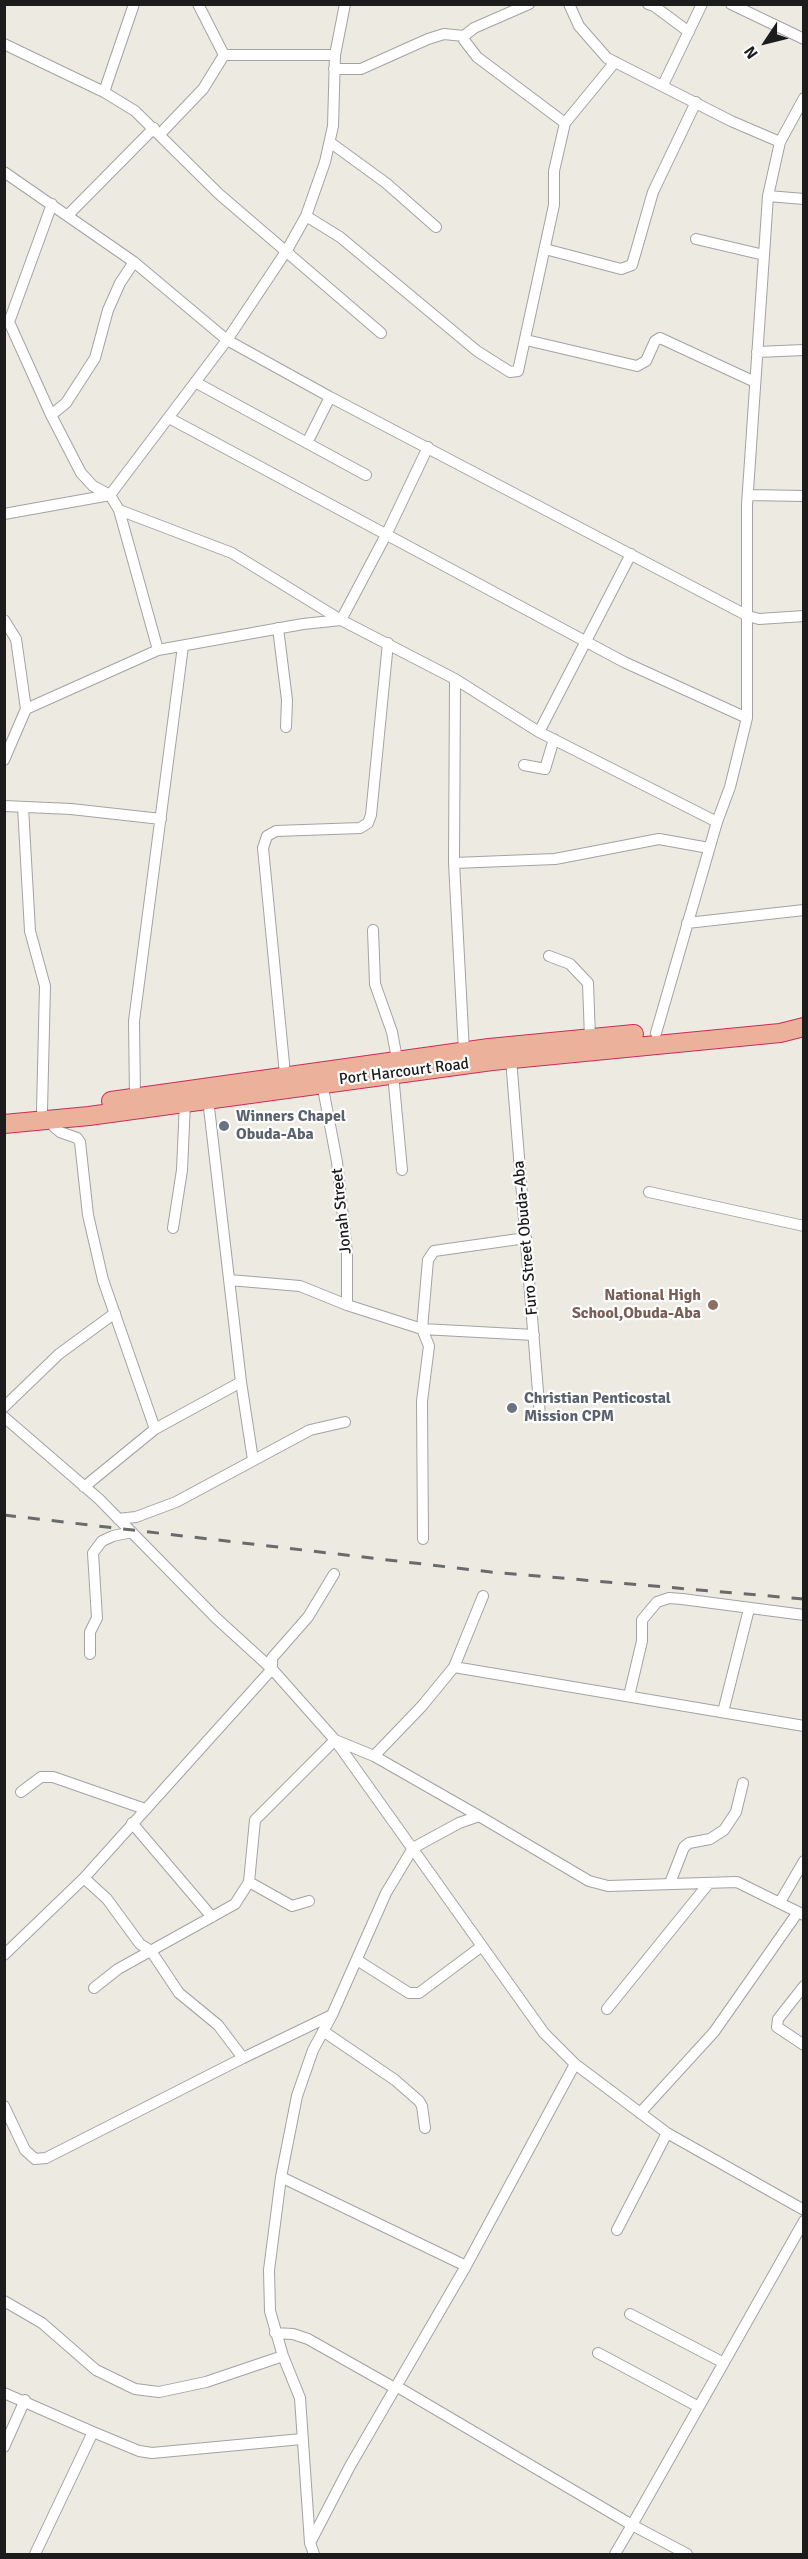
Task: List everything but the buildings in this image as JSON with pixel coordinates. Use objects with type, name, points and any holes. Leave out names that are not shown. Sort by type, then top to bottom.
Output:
[{"type":"highway","name":"Port Harcourt Road","points":[[4,1113],[48,1115],[208,1099],[322,1083],[464,1051],[781,1021],[804,1025]]},
{"type":"highway","name":"Port Harcourt Road","points":[[4,1124],[135,1097],[285,1074],[511,1059],[780,1033],[804,1025]]},
{"type":"street","points":[[104,92],[134,4]]},
{"type":"street","points":[[198,4],[224,55]]},
{"type":"street","points":[[4,514],[110,495],[227,340],[287,250],[306,216],[330,143],[335,55],[345,4]]},
{"type":"street","points":[[334,69],[362,69],[428,39],[444,34],[464,36],[474,28],[529,4]]},
{"type":"street","points":[[569,4],[579,26],[601,52],[615,62],[731,121],[780,142]]},
{"type":"street","points":[[648,4],[654,6],[688,32]]},
{"type":"street","points":[[663,85],[702,4]]},
{"type":"street","points":[[731,4],[804,39]]},
{"type":"street","points":[[464,36],[466,44],[477,57],[565,123]]},
{"type":"street","points":[[4,44],[104,92],[135,111],[219,194],[381,333]]},
{"type":"street","points":[[224,55],[335,55]]},
{"type":"street","points":[[68,215],[203,90],[224,55]]},
{"type":"street","points":[[306,216],[340,237],[477,351],[510,372],[518,371],[521,367],[554,205],[555,171],[565,123],[615,62]]},
{"type":"street","points":[[656,1033],[709,848],[730,787],[747,718],[748,495],[768,196],[780,142],[804,98]]},
{"type":"street","points":[[545,249],[621,269],[632,265],[653,192],[696,102]]},
{"type":"street","points":[[330,143],[386,183],[436,227]]},
{"type":"street","points":[[4,172],[134,262],[227,340],[330,397],[748,616],[759,619],[804,616]]},
{"type":"street","points":[[768,196],[804,199]]},
{"type":"street","points":[[52,204],[7,322],[81,472],[93,486],[110,495],[119,510],[158,650]]},
{"type":"street","points":[[696,239],[764,255]]},
{"type":"street","points":[[51,415],[66,403],[95,358],[108,310],[120,283],[134,262]]},
{"type":"street","points":[[526,340],[637,366],[646,361],[656,340],[660,338],[755,382]]},
{"type":"street","points":[[757,352],[804,350]]},
{"type":"street","points":[[195,382],[366,474]]},
{"type":"street","points":[[308,441],[330,397]]},
{"type":"street","points":[[169,418],[624,662],[747,718]]},
{"type":"street","points":[[341,620],[387,533],[428,447]]},
{"type":"street","points":[[748,495],[804,496]]},
{"type":"street","points":[[119,510],[232,553],[341,620],[455,680],[539,732],[717,822]]},
{"type":"street","points":[[539,732],[630,554]]},
{"type":"street","points":[[4,620],[16,639],[26,709],[8,742],[4,760]]},
{"type":"street","points":[[26,709],[158,650],[278,628],[341,620]]},
{"type":"street","points":[[278,628],[286,700],[286,727]]},
{"type":"street","points":[[285,1074],[263,848],[267,836],[276,831],[360,828],[368,823],[372,815],[388,643]]},
{"type":"street","points":[[135,1097],[134,1021],[183,646]]},
{"type":"street","points":[[455,680],[454,863],[464,1051]]},
{"type":"street","points":[[524,765],[545,769],[555,739]]},
{"type":"street","points":[[4,806],[161,819]]},
{"type":"street","points":[[23,807],[30,931],[45,986],[48,1115],[54,1127],[60,1132],[77,1138],[80,1142],[88,1215],[103,1280],[155,1429]]},
{"type":"street","points":[[454,863],[555,859],[644,840],[659,839],[709,848]]},
{"type":"street","points":[[687,923],[804,910]]},
{"type":"street","points":[[373,930],[375,984],[392,1032],[402,1170]]},
{"type":"street","points":[[549,956],[570,964],[588,983],[590,1038]]},
{"type":"street","name":"Furo Street Obuda-Aba","points":[[511,1059],[540,1416]]},
{"type":"street","name":"Jonah Street","points":[[322,1083],[338,1174],[347,1253],[347,1305]]},
{"type":"street","points":[[208,1099],[241,1382],[254,1460]]},
{"type":"street","points":[[173,1228],[182,1170],[185,1102]]},
{"type":"street","points":[[649,1192],[804,1226]]},
{"type":"street","points":[[423,1539],[422,1401],[429,1346],[422,1329],[430,1254],[441,1250],[526,1238]]},
{"type":"street","points":[[229,1280],[286,1283],[422,1329],[470,1334],[534,1335]]},
{"type":"street","points":[[4,1407],[58,1354],[115,1313]]},
{"type":"street","points":[[84,1486],[155,1429],[241,1382]]},
{"type":"street","points":[[4,1417],[84,1486],[132,1532],[216,1618],[272,1669],[335,1740],[544,2033],[575,2064],[668,2133],[804,2210]]},
{"type":"street","points":[[118,1519],[136,1517],[176,1502],[310,1430],[345,1422]]},
{"type":"street","points":[[90,1654],[90,1632],[97,1618],[93,1553],[97,1546],[113,1536],[132,1532]]},
{"type":"street","points":[[4,1955],[84,1878],[272,1669],[272,1658],[308,1617],[334,1574]]},
{"type":"street","points":[[374,1756],[422,1706],[454,1667],[483,1596]]},
{"type":"street","points":[[628,1696],[642,1641],[642,1620],[657,1602],[669,1598],[682,1599],[804,1615]]},
{"type":"street","points":[[723,1712],[748,1609]]},
{"type":"street","points":[[454,1667],[804,1725]]},
{"type":"street","points":[[335,1740],[374,1756],[589,1881],[608,1886],[737,1882],[801,1914],[714,2032],[640,2113]]},
{"type":"street","points":[[94,1988],[118,1970],[235,1904],[249,1882],[255,1820],[335,1740]]},
{"type":"street","points":[[21,1792],[41,1777],[53,1777],[145,1809]]},
{"type":"street","points":[[670,1883],[684,1847],[689,1843],[710,1839],[724,1830],[736,1812],[743,1783]]},
{"type":"street","points":[[314,2554],[310,2543],[300,2398],[275,2333],[270,2311],[269,2270],[281,2176],[297,2096],[323,2031],[386,1893],[413,1848],[459,1823],[479,1816]]},
{"type":"street","points":[[132,1823],[212,1917]]},
{"type":"street","points":[[780,1902],[804,1861]]},
{"type":"street","points":[[84,1878],[107,1899],[140,1944],[151,1951],[179,1993],[218,2025],[243,2058]]},
{"type":"street","points":[[249,1882],[292,1906],[309,1902]]},
{"type":"street","points":[[607,2009],[709,1883]]},
{"type":"street","points":[[357,1960],[409,1993],[419,1993],[482,1946]]},
{"type":"street","points":[[804,1986],[778,2019],[777,2027],[804,2044]]},
{"type":"street","points":[[4,2106],[25,2150],[35,2159],[46,2158],[332,2015]]},
{"type":"street","points":[[323,2031],[395,2080],[419,2101],[422,2106],[424,2128]]},
{"type":"street","points":[[310,2543],[395,2386],[466,2266],[575,2064]]},
{"type":"street","points":[[616,2230],[668,2133]]},
{"type":"street","points":[[281,2176],[466,2266]]},
{"type":"street","points":[[615,2554],[722,2362],[804,2222]]},
{"type":"street","points":[[4,2301],[42,2323],[96,2370],[135,2389],[159,2392],[206,2382],[283,2356]]},
{"type":"street","points":[[630,2314],[722,2362]]},
{"type":"street","points":[[275,2333],[293,2334],[308,2339],[395,2386],[687,2554]]},
{"type":"street","points":[[598,2353],[697,2406]]},
{"type":"street","points":[[4,2393],[25,2400],[139,2451],[152,2453],[302,2439]]},
{"type":"street","points":[[4,2447],[25,2400]]},
{"type":"street","points":[[35,2554],[93,2432]]},
{"type":"railway","points":[[4,1515],[491,1572],[804,1599]]},
{"type":"place","name":"Winners Chapel Obuda-Aba","points":[[224,1126]]},
{"type":"place","name":"National High School,Obuda-Aba","points":[[713,1305]]},
{"type":"place","name":"Christian Penticostal Mission CPM","points":[[512,1408]]}]
